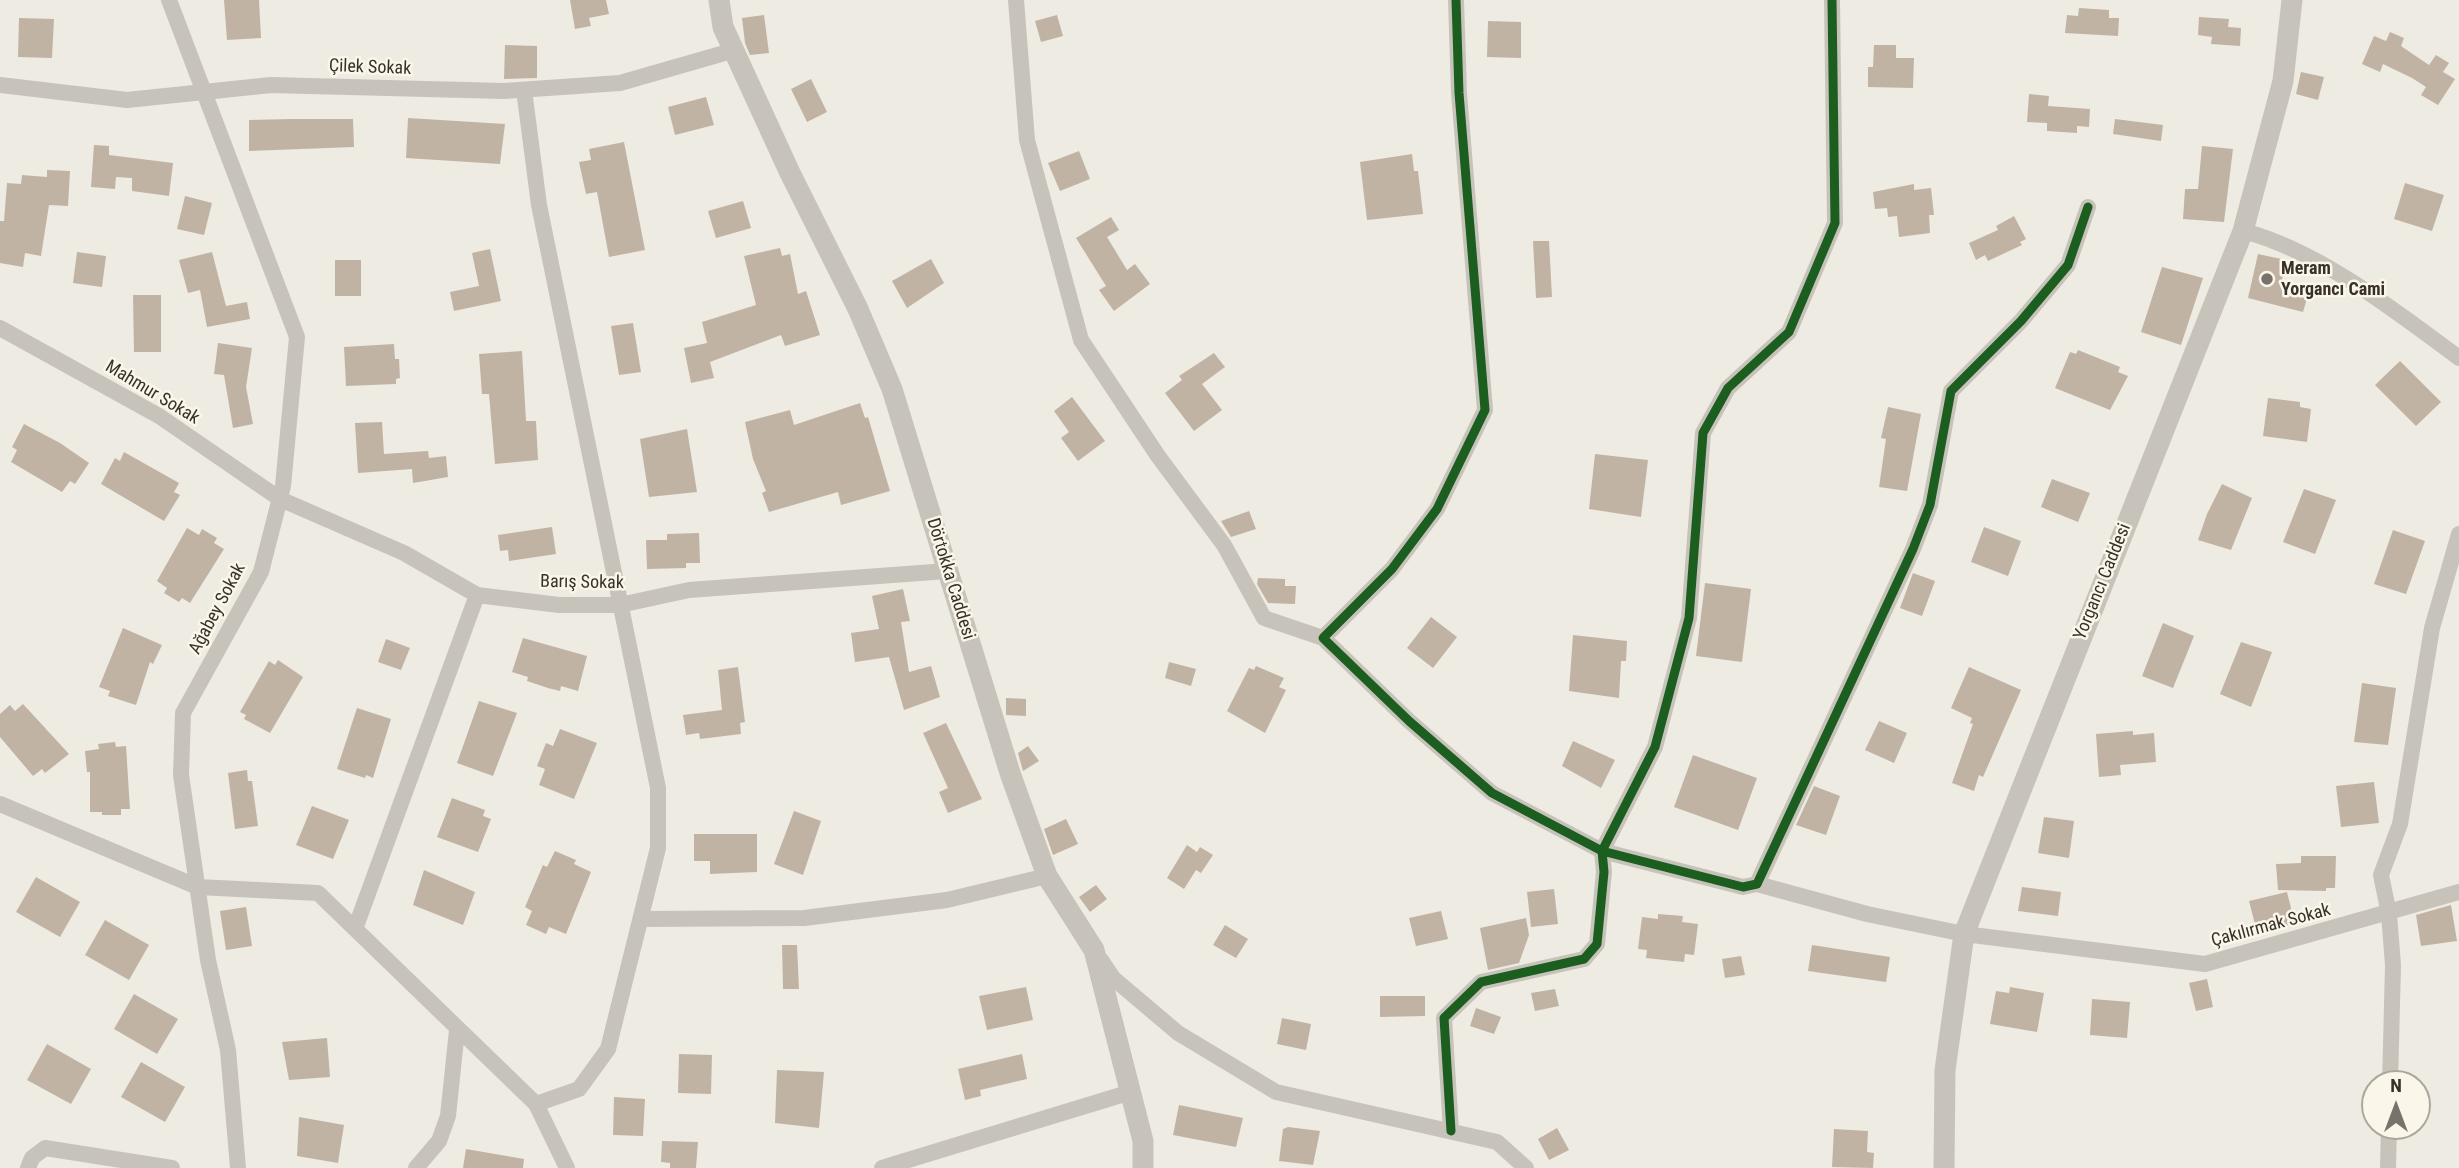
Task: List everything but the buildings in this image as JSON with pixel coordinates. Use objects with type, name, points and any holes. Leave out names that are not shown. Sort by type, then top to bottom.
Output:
[{"type":"street","name":"Ağabey Sokak","points":[[169,0],[297,337],[280,499],[261,572],[183,713],[181,775],[208,960],[228,1050],[238,1168]]},
{"type":"street","name":"Dörtokka Caddesi","points":[[719,0],[723,27],[892,389],[1010,773],[1047,876],[1094,950],[1143,1141],[1143,1168]]},
{"type":"street","points":[[1016,0],[1027,140],[1081,340],[1158,456],[1224,545],[1264,618],[1323,638],[1392,569],[1437,509],[1485,410],[1459,93],[1456,0]]},
{"type":"street","points":[[1451,1131],[1444,1018],[1481,982],[1584,959],[1597,944],[1604,872],[1602,851],[1655,747],[1689,618],[1703,433],[1728,388],[1789,332],[1835,223],[1832,0]]},
{"type":"street","name":"Yorgancı Caddesi","points":[[1944,1168],[1945,1070],[1964,934],[2243,231],[2283,81],[2292,0]]},
{"type":"street","name":"Çilek Sokak","points":[[0,85],[127,100],[202,90],[271,85],[524,90],[620,83],[735,50]]},
{"type":"street","points":[[524,90],[539,205],[658,788],[658,848],[608,1049],[579,1089],[536,1104]]},
{"type":"street","points":[[1757,884],[1913,549],[1930,505],[1951,391],[2021,321],[2068,265],[2088,207]]},
{"type":"street","points":[[2243,231],[2265,236],[2357,285],[2459,358]]},
{"type":"street","name":"Mahmur Sokak","points":[[0,328],[159,416],[280,499]]},
{"type":"street","name":"Barış Sokak","points":[[280,499],[404,553],[477,595],[559,605],[620,606],[689,590],[947,571]]},
{"type":"street","points":[[2390,1070],[2393,965],[2389,914],[2381,875],[2400,824],[2432,628],[2459,534]]},
{"type":"street","points":[[355,929],[477,595]]},
{"type":"street","name":"Çakılırmak Sokak","points":[[1323,638],[1409,721],[1492,793],[1602,851],[1743,887],[1757,884],[1867,914],[1964,934],[2205,964],[2459,892]]},
{"type":"street","points":[[0,804],[198,887],[318,893],[536,1104],[569,1168]]},
{"type":"street","points":[[641,919],[804,918],[947,900],[1047,876]]},
{"type":"street","points":[[1094,950],[1113,978],[1178,1033],[1276,1093],[1497,1142],[1526,1168]]},
{"type":"street","points":[[416,1168],[439,1141],[448,1116],[457,1030]]},
{"type":"street","points":[[892,1166],[1131,1093]]},
{"type":"street","points":[[2388,1168],[2389,1140]]},
{"type":"street","points":[[28,1168],[32,1158],[45,1148],[172,1168]]},
{"type":"cycle path","points":[[1451,1131],[1444,1018],[1481,982],[1584,959],[1597,944],[1604,872],[1602,851],[1492,793],[1409,721],[1323,638],[1392,569],[1437,509],[1485,410],[1459,93],[1456,0]]},
{"type":"cycle path","points":[[1832,0],[1835,223],[1789,332],[1728,388],[1703,433],[1689,618],[1655,747],[1602,851],[1743,887],[1757,884],[1913,549],[1930,505],[1951,391],[2021,321],[2068,265],[2088,207]]},
{"type":"place","name":"Meram Yorgancı Cami","points":[[2267,279]]}]
